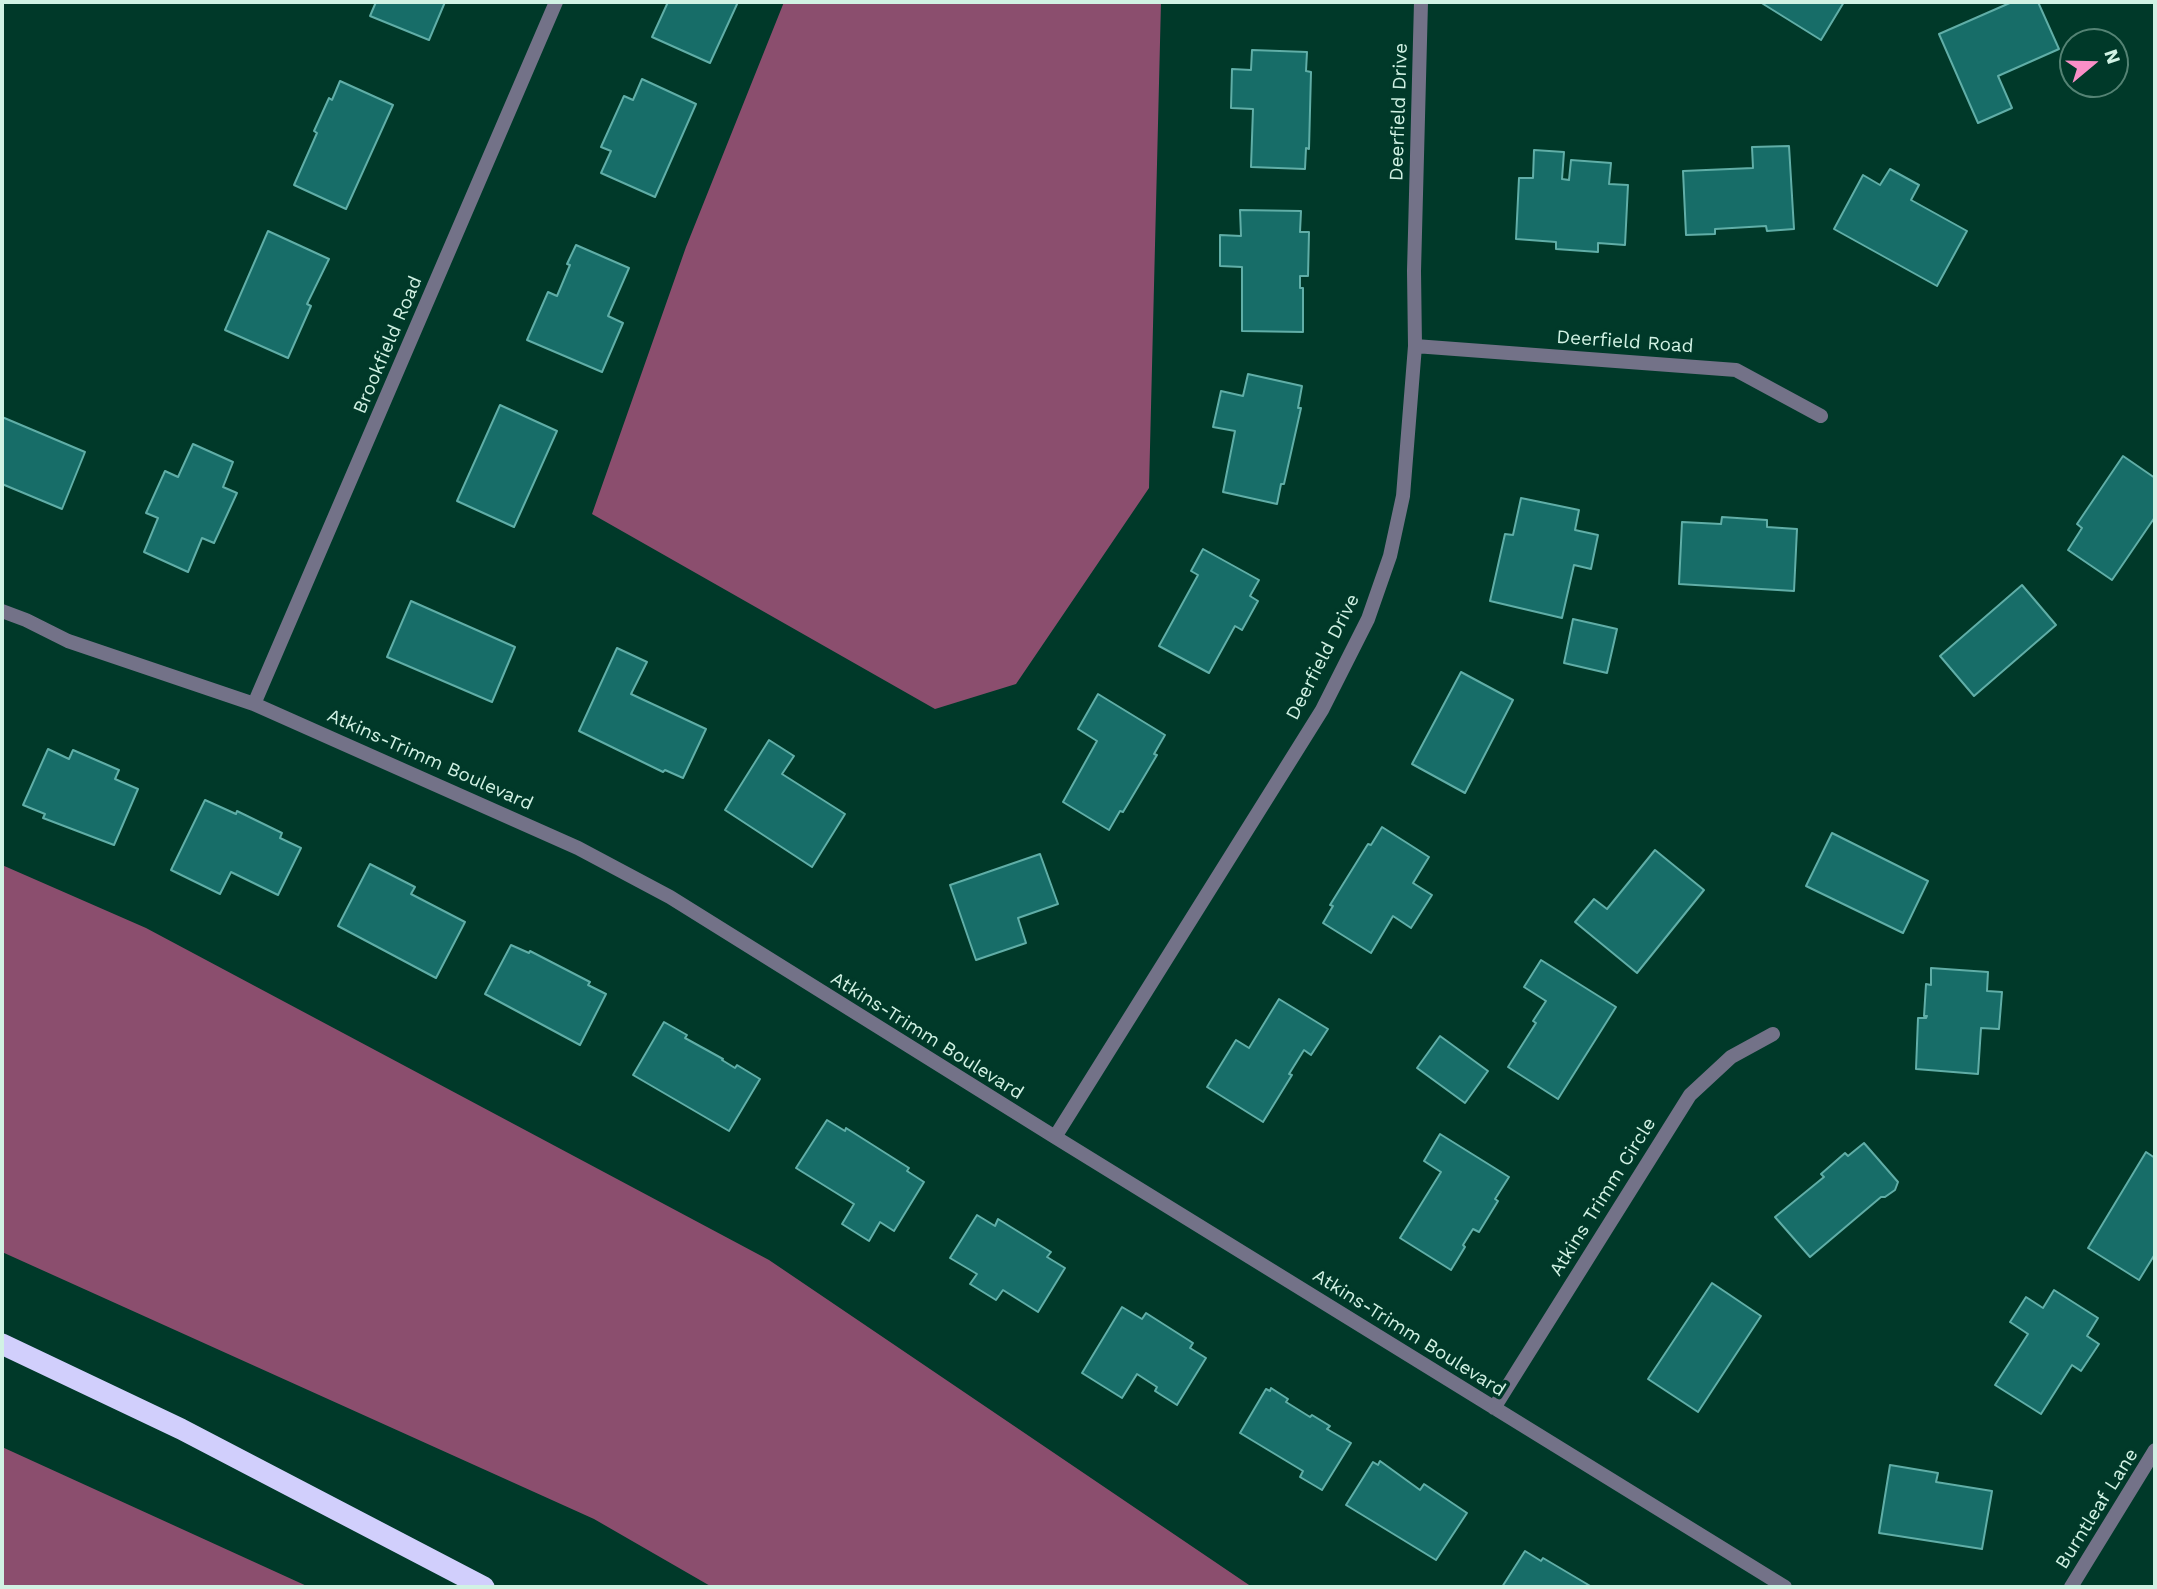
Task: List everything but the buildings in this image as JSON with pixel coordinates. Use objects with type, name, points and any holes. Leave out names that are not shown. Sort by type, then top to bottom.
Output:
[{"type":"highway","points":[[2,1344],[181,1429],[484,1587]]},
{"type":"street","name":"Brookfield Road","points":[[254,704],[556,2]]},
{"type":"street","name":"Deerfield Drive","points":[[1055,1137],[1322,710],[1367,620],[1390,556],[1403,496],[1415,346],[1414,271],[1421,2]]},
{"type":"street","name":"Deerfield Road","points":[[1415,346],[1736,370],[1821,416]]},
{"type":"street","name":"Atkins-Trimm Boulevard","points":[[2,611],[68,641],[254,704],[578,848],[670,897],[1785,1587]]},
{"type":"street","name":"Atkins Trimm Circle","points":[[1494,1408],[1690,1095],[1731,1057],[1773,1034]]},
{"type":"street","name":"Burntleaf Lane","points":[[2071,1587],[2155,1450]]},
{"type":"shaded area","points":[[784,2],[1161,2],[1149,488],[1016,684],[935,709],[592,514],[686,247]]},
{"type":"shaded area","points":[[2,865],[146,928],[769,1260],[1252,1587],[712,1587],[594,1519],[2,1252]]},
{"type":"shaded area","points":[[2,1447],[309,1587],[2,1587]]}]
